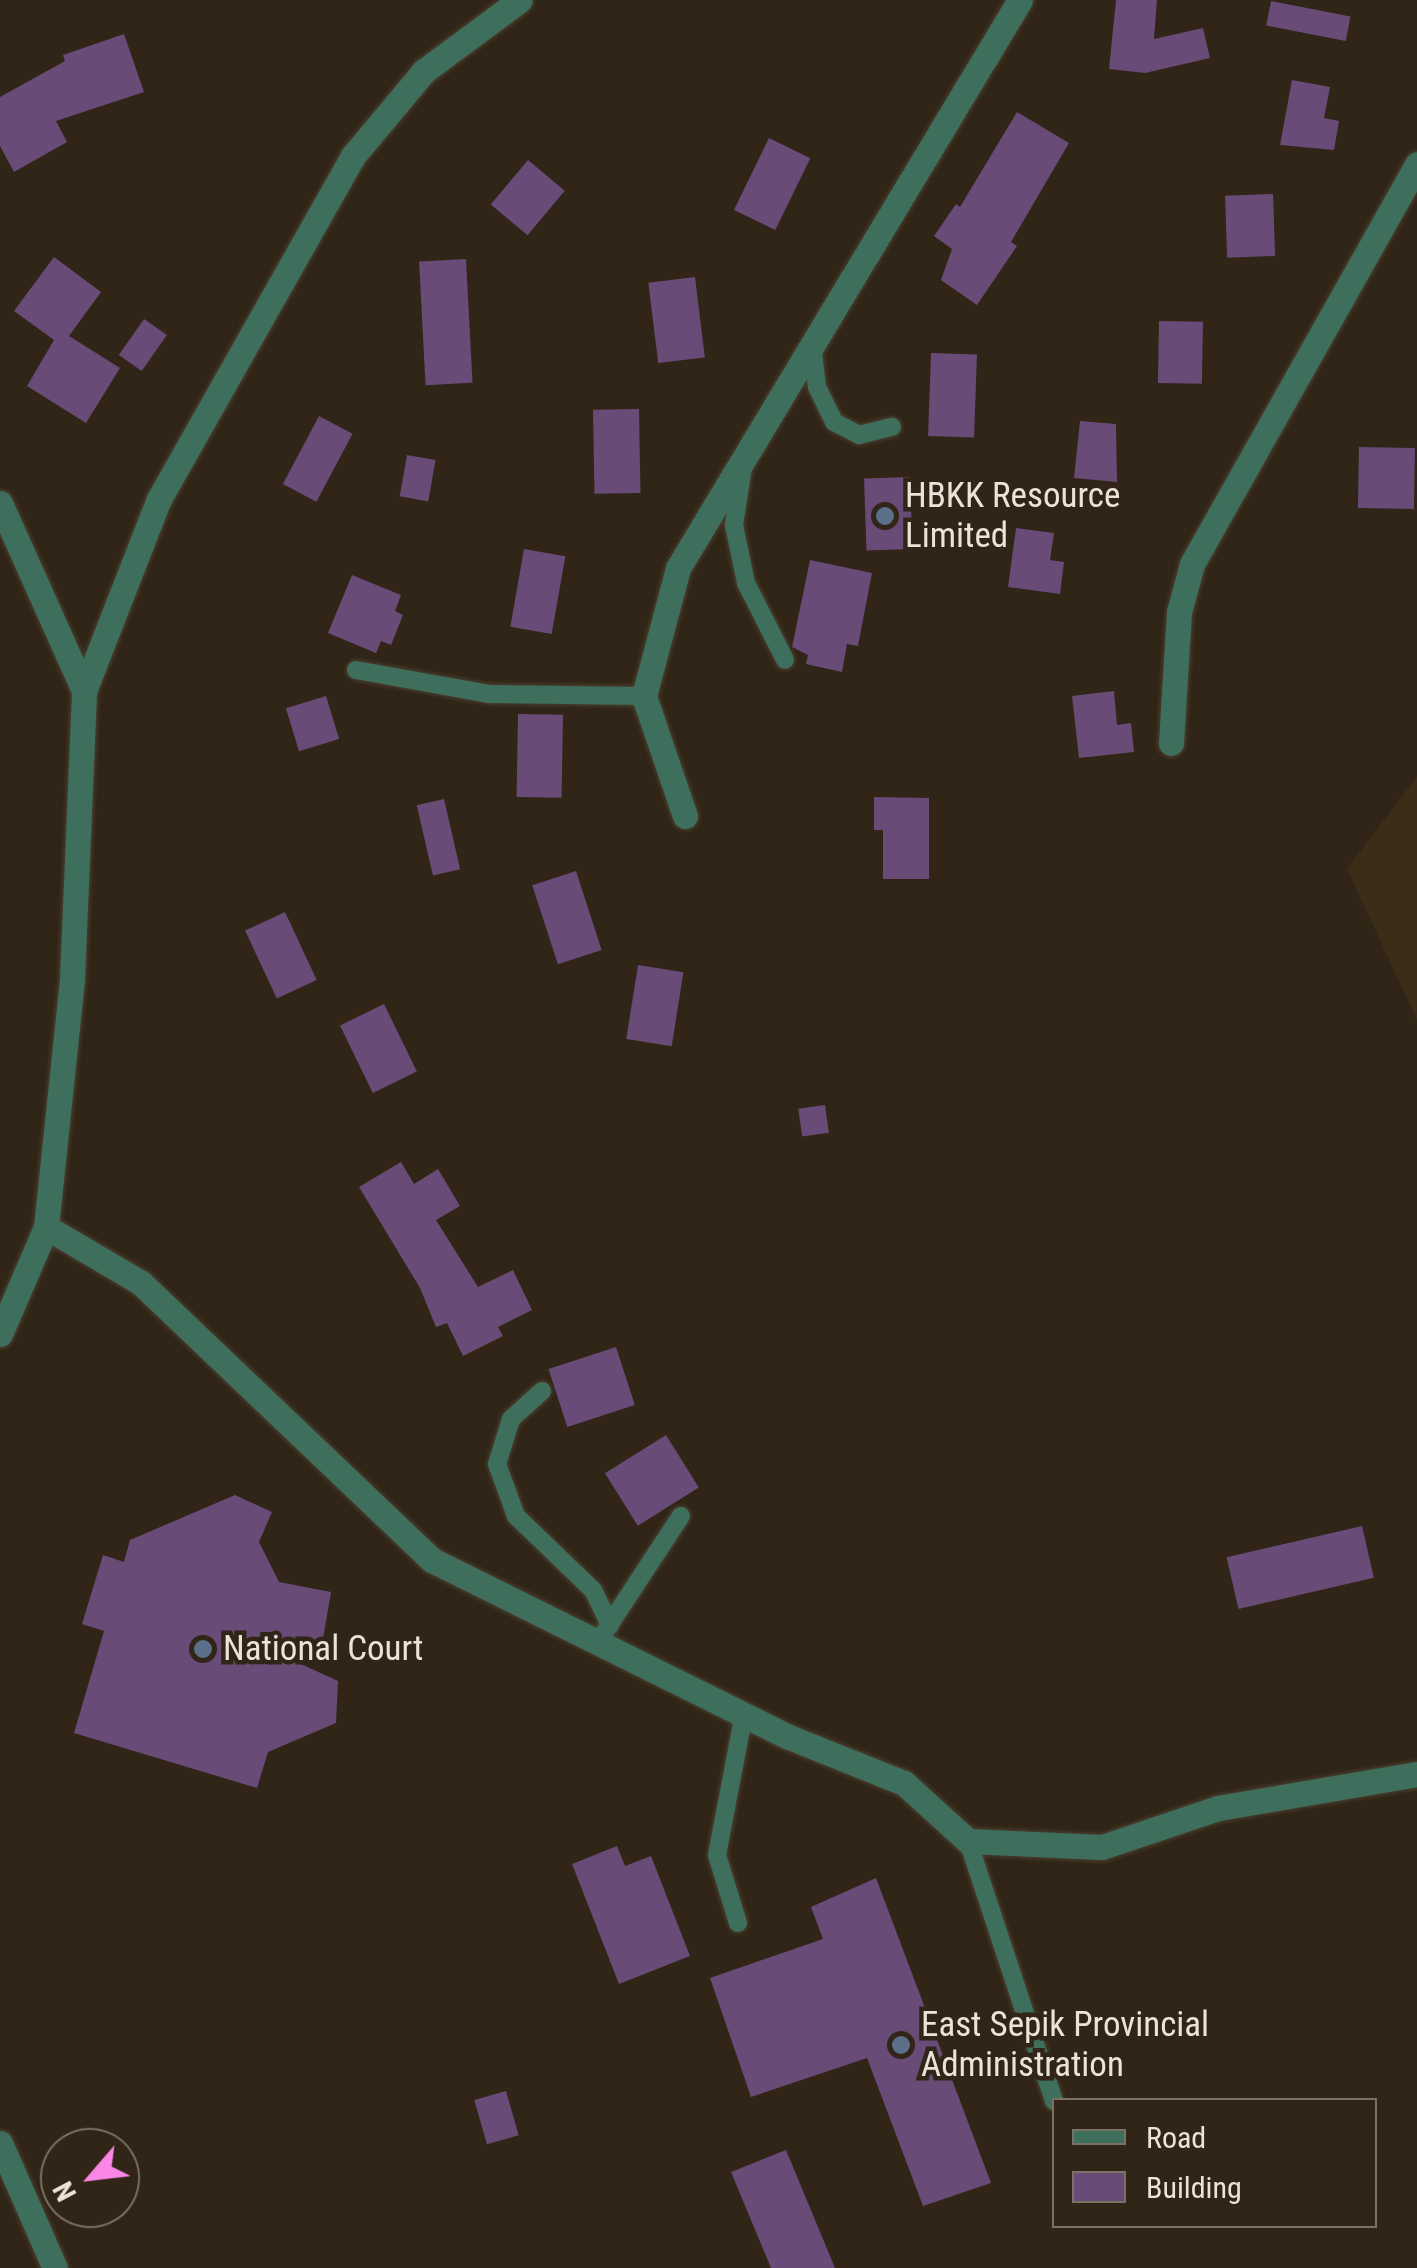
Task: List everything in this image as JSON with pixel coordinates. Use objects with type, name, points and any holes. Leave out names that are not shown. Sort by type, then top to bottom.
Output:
[{"type":"street","points":[[0,1334],[46,1227],[72,979],[84,692],[159,499],[353,156],[424,71],[520,0]]},
{"type":"street","points":[[685,816],[644,696],[678,568],[1020,0]]},
{"type":"street","points":[[1171,744],[1179,612],[1192,564],[1417,164]]},
{"type":"street","points":[[0,503],[84,692]]},
{"type":"street","points":[[46,1227],[141,1283],[432,1560],[604,1634],[744,1714],[904,1783],[968,1841],[1102,1847],[1218,1808],[1417,1774]]},
{"type":"street","points":[[0,2143],[55,2268]]},
{"type":"lane","points":[[812,343],[818,387],[834,422],[860,435],[892,427]]},
{"type":"lane","points":[[745,456],[734,525],[746,584],[785,660]]},
{"type":"lane","points":[[356,670],[490,694],[644,696]]},
{"type":"lane","points":[[542,1391],[510,1419],[497,1464],[516,1516],[593,1590],[604,1634]]},
{"type":"lane","points":[[604,1634],[681,1516]]},
{"type":"lane","points":[[738,1923],[717,1854],[744,1714]]},
{"type":"lane","points":[[968,1841],[1053,2098]]},
{"type":"shaded area","points":[[1417,776],[1417,1020],[1347,869]]},
{"type":"building","points":[[1116,0],[1157,0],[1154,39],[1203,28],[1210,58],[1145,73],[1109,69]]},
{"type":"building","points":[[1271,1],[1351,16],[1346,41],[1266,26]]},
{"type":"building","points":[[124,34],[144,92],[56,121],[67,142],[14,172],[0,146],[0,97],[65,61],[63,55]]},
{"type":"building","points":[[1292,80],[1330,87],[1324,118],[1339,121],[1334,150],[1280,145]]},
{"type":"building","points":[[1017,112],[1069,143],[1011,242],[1017,246],[977,305],[941,280],[952,249],[934,236],[956,204],[960,207]]},
{"type":"building","points":[[769,138],[810,158],[775,230],[734,210]]},
{"type":"building","points":[[528,160],[565,191],[527,235],[491,204]]},
{"type":"building","points":[[1273,194],[1275,256],[1227,258],[1225,196]]},
{"type":"building","points":[[54,257],[101,292],[69,336],[120,368],[86,423],[27,386],[54,340],[14,311]]},
{"type":"building","points":[[466,259],[472,383],[426,385],[419,261]]},
{"type":"building","points":[[695,277],[705,357],[658,363],[648,283]]},
{"type":"building","points":[[144,319],[167,335],[142,371],[119,355]]},
{"type":"building","points":[[1159,321],[1203,322],[1202,384],[1158,383]]},
{"type":"building","points":[[931,353],[977,355],[974,438],[928,436]]},
{"type":"building","points":[[639,409],[640,493],[594,494],[593,410]]},
{"type":"building","points":[[319,416],[353,434],[316,502],[283,484]]},
{"type":"building","points":[[1080,421],[1116,424],[1117,482],[1074,478]]},
{"type":"building","points":[[1359,447],[1415,448],[1414,509],[1358,508]]},
{"type":"building","points":[[407,455],[436,460],[428,501],[400,496]]},
{"type":"building","points":[[910,477],[913,549],[867,551],[864,479]]},
{"type":"building","points":[[1016,528],[1054,533],[1050,560],[1064,562],[1060,594],[1008,587]]},
{"type":"building","points":[[524,549],[565,556],[552,634],[510,627]]},
{"type":"building","points":[[810,560],[872,573],[858,646],[847,644],[842,672],[806,664],[808,655],[792,647]]},
{"type":"building","points":[[352,575],[401,595],[395,611],[403,615],[391,645],[381,641],[376,653],[328,633]]},
{"type":"building","points":[[1114,691],[1117,725],[1131,723],[1134,752],[1079,758],[1072,696]]},
{"type":"building","points":[[326,696],[339,739],[299,751],[286,708]]},
{"type":"building","points":[[518,714],[563,715],[562,798],[517,797]]},
{"type":"building","points":[[874,797],[929,798],[929,879],[883,879],[883,830],[874,830]]},
{"type":"building","points":[[444,799],[460,869],[433,875],[417,805]]},
{"type":"building","points":[[576,871],[602,950],[558,964],[532,885]]},
{"type":"building","points":[[285,912],[317,980],[277,999],[245,931]]},
{"type":"building","points":[[638,965],[683,972],[672,1046],[626,1039]]},
{"type":"building","points":[[384,1004],[417,1071],[373,1093],[340,1025]]},
{"type":"building","points":[[825,1105],[829,1133],[802,1136],[798,1109]]},
{"type":"building","points":[[401,1162],[414,1184],[438,1169],[460,1206],[436,1220],[478,1287],[513,1270],[532,1310],[498,1327],[503,1336],[463,1356],[447,1323],[436,1327],[420,1288],[359,1187]]},
{"type":"building","points":[[616,1347],[635,1405],[567,1427],[548,1369]]},
{"type":"building","points":[[666,1435],[699,1488],[638,1526],[605,1473]]},
{"type":"building","name":"National Court","points":[[235,1495],[272,1512],[259,1542],[279,1582],[331,1592],[323,1639],[290,1659],[338,1681],[336,1723],[268,1752],[257,1788],[74,1733],[104,1631],[82,1624],[103,1555],[124,1562],[130,1540]]},
{"type":"building","points":[[1362,1526],[1374,1578],[1238,1609],[1227,1557]]},
{"type":"building","points":[[617,1846],[625,1866],[651,1856],[690,1956],[619,1984],[572,1864]]},
{"type":"building","points":[[876,1878],[991,2183],[923,2206],[867,2058],[751,2097],[710,1978],[823,1939],[811,1907]]},
{"type":"building","points":[[506,2091],[519,2135],[487,2144],[474,2100]]},
{"type":"building","points":[[786,2150],[835,2268],[771,2268],[731,2172]]},
{"type":"place","name":"HBKK Resource Limited","points":[[885,516]]},
{"type":"place","name":"National Court","points":[[203,1649]]},
{"type":"place","name":"East Sepik Provincial Administration","points":[[901,2045]]}]
